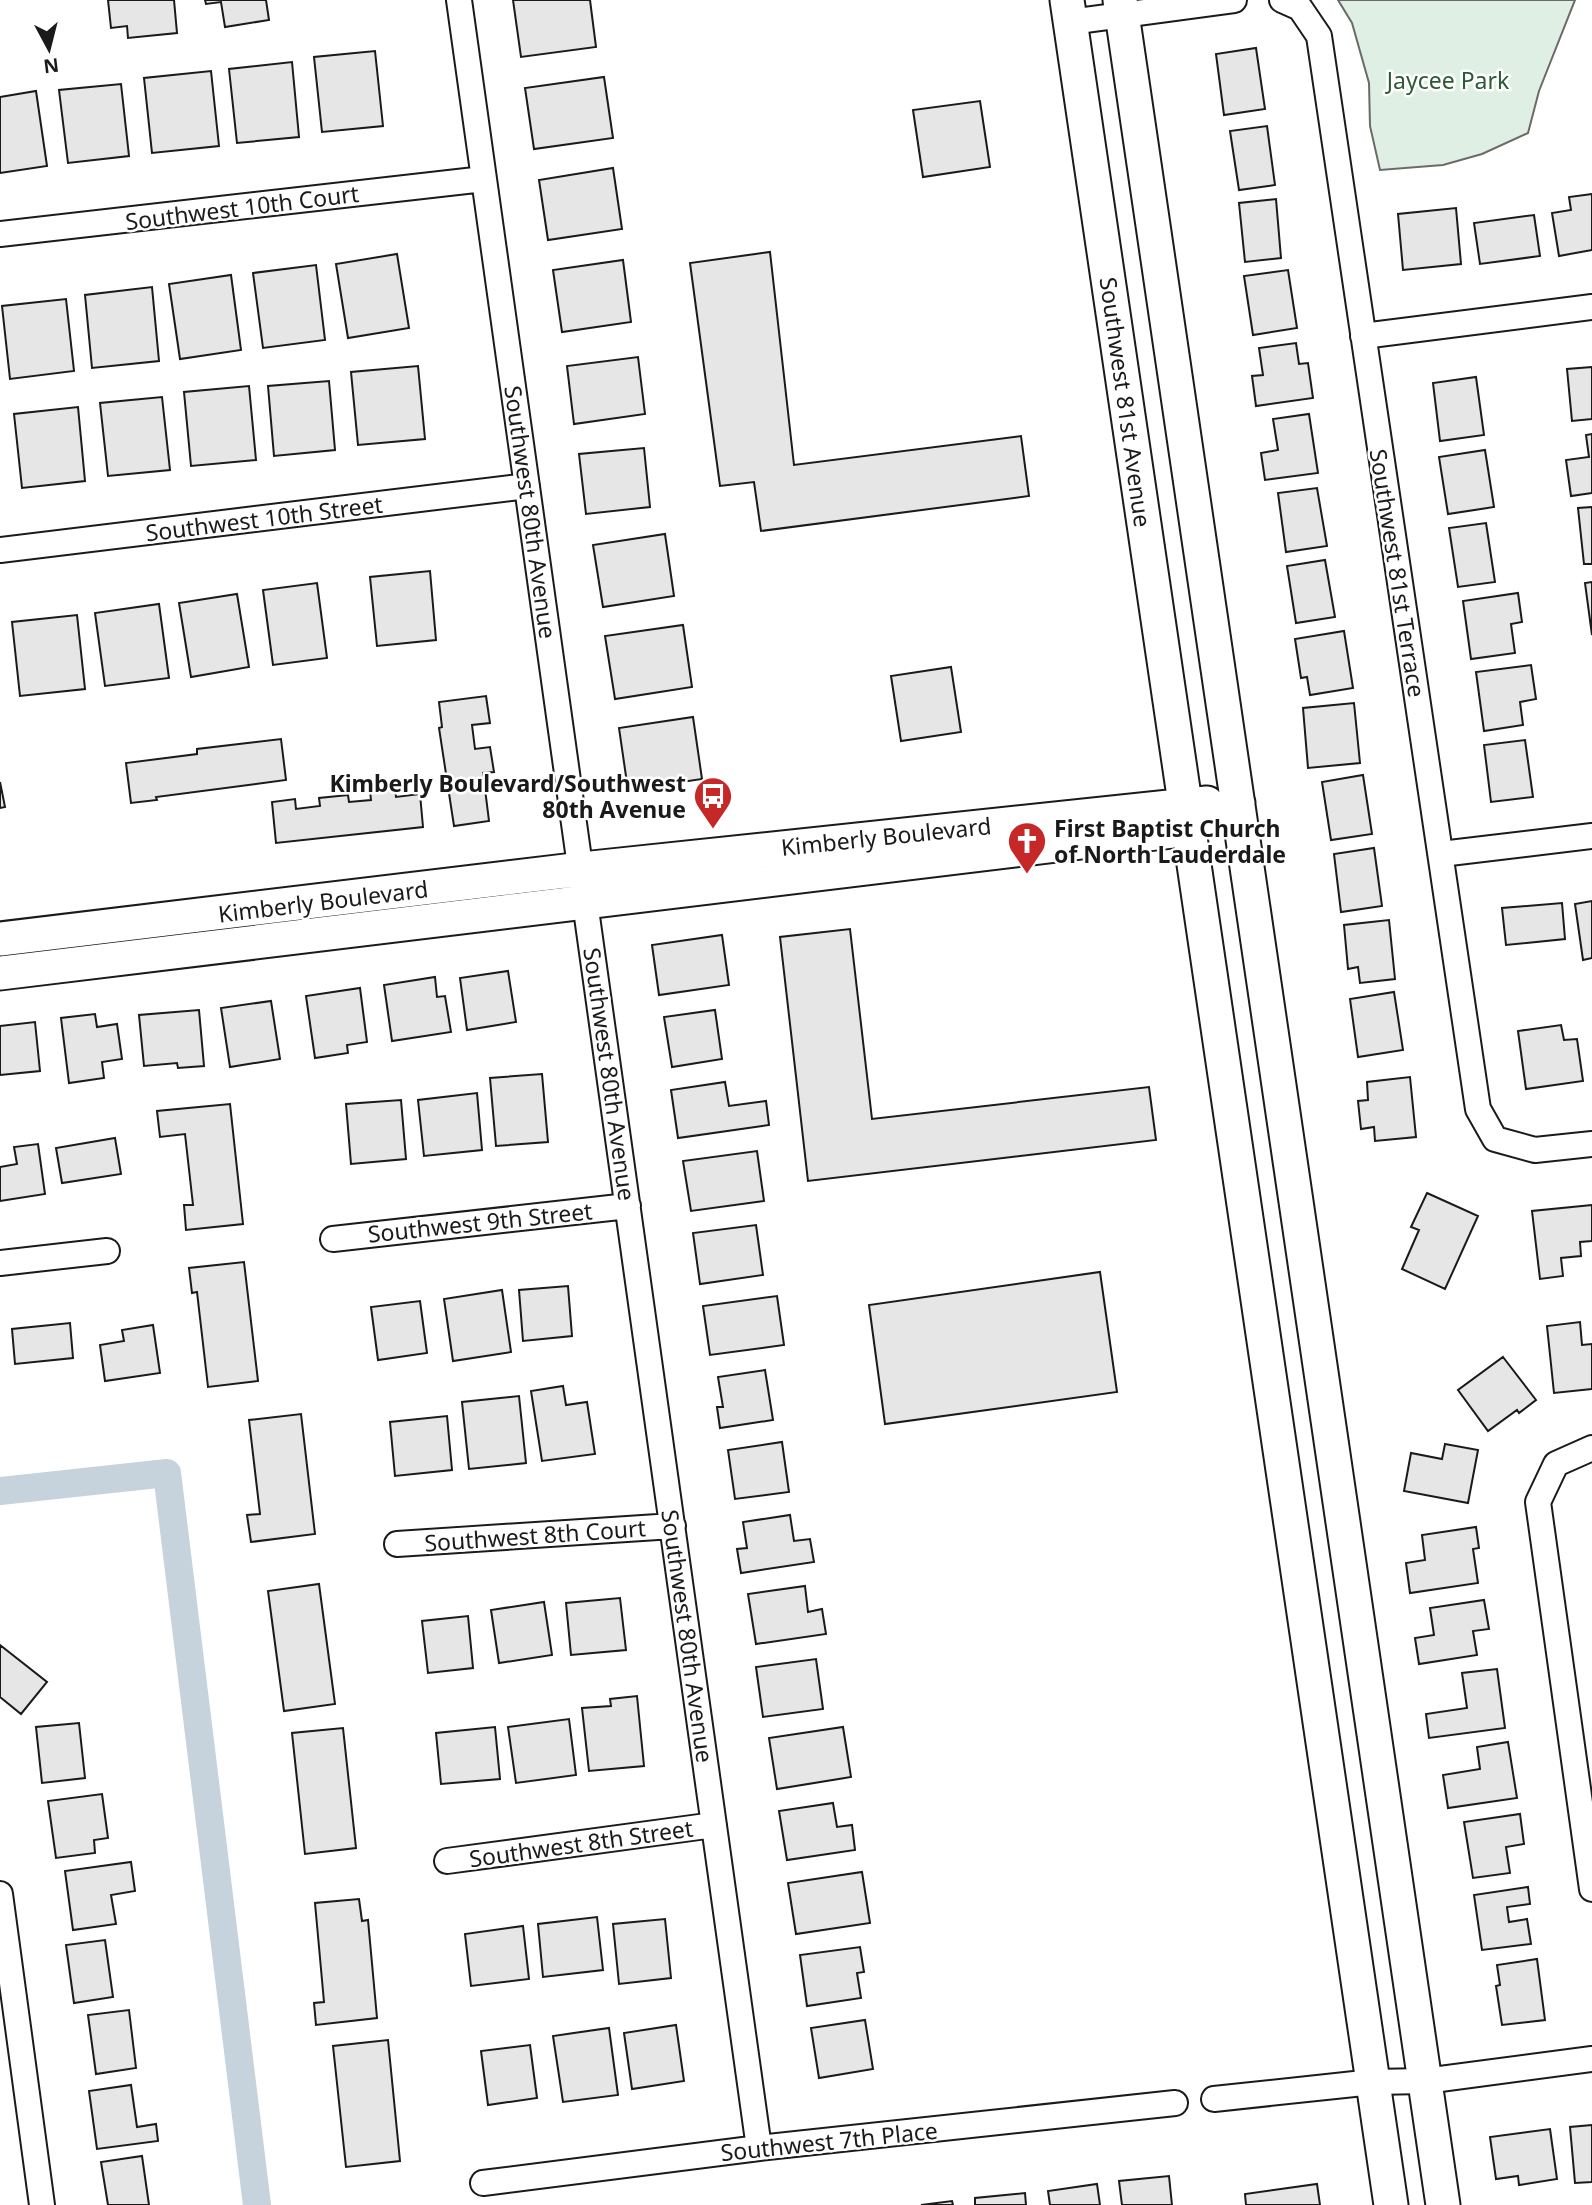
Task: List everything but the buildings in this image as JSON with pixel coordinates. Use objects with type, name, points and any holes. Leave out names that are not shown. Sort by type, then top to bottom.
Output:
[{"type":"street","name":"Southwest 80th Avenue","points":[[459,0],[759,2148]]},
{"type":"street","points":[[1069,11],[1234,0]]},
{"type":"street","name":"Southwest 81st Terrace","points":[[1291,4],[1319,36],[1478,1109],[1494,1139],[1535,1150],[1592,1144]]},
{"type":"street","points":[[1121,8],[1443,2205]]},
{"type":"street","name":"Southwest 81st Avenue","points":[[1069,11],[1391,2205]]},
{"type":"street","name":"Southwest 10th Court","points":[[0,234],[484,179]]},
{"type":"street","points":[[1363,336],[1592,307]]},
{"type":"street","name":"Southwest 10th Street","points":[[0,550],[527,486]]},
{"type":"street","name":"Kimberly Boulevard","points":[[0,973],[586,902],[1187,816],[1238,803]]},
{"type":"street","name":"Kimberly Boulevard","points":[[0,939],[582,869],[1187,816]]},
{"type":"street","points":[[1441,854],[1592,836]]},
{"type":"street","name":"Southwest 9th Street","points":[[333,1239],[628,1206]]},
{"type":"street","points":[[0,1263],[107,1251]]},
{"type":"street","points":[[1592,1448],[1556,1464],[1538,1502],[1582,1756],[1592,1889]]},
{"type":"street","name":"Southwest 8th Court","points":[[397,1544],[673,1526]]},
{"type":"street","name":"Southwest 8th Street","points":[[447,1861],[715,1825]]},
{"type":"street","points":[[0,1895],[9,2038],[42,2205]]},
{"type":"street","points":[[1214,2099],[1373,2082],[1425,2081],[1592,2059]]},
{"type":"street","name":"Southwest 7th Place","points":[[483,2183],[759,2148],[1175,2103]]},
{"type":"green space","name":"Jaycee Park","points":[[1338,0],[1575,0],[1539,91],[1528,133],[1482,154],[1443,165],[1380,170],[1370,126],[1369,83],[1352,23]]},
{"type":"waterway","points":[[0,1491],[167,1473],[257,2205]]},
{"type":"place","name":"Kimberly Boulevard/Southwest 80th Avenue","points":[[713,830]]},
{"type":"place","name":"First Baptist Church of North Lauderdale","points":[[1027,875]]}]
